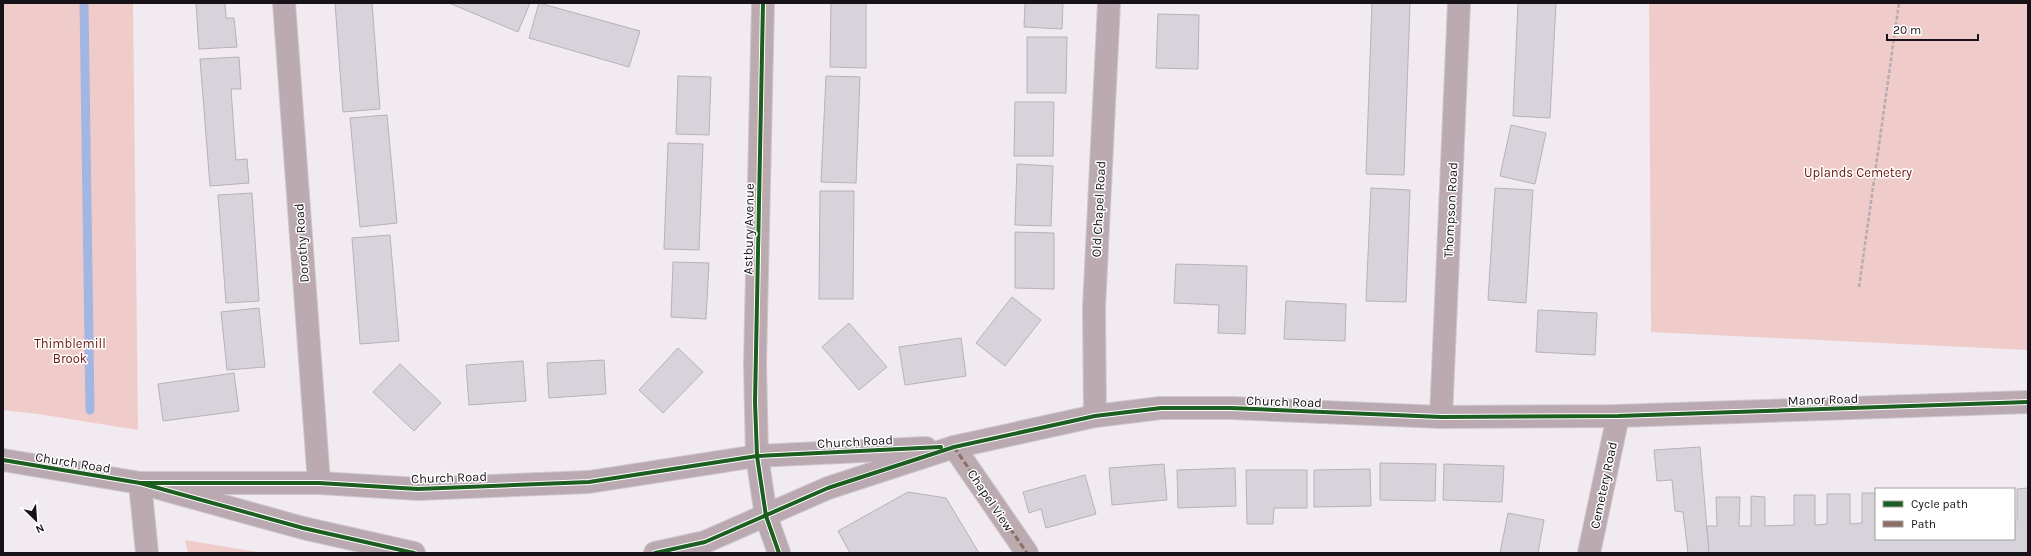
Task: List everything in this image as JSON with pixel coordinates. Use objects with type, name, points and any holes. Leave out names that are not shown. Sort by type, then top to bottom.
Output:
[{"type":"street","name":"Dorothy Road","points":[[284,3],[319,483]]},
{"type":"street","name":"Astbury Avenue","points":[[757,456],[755,364],[763,3]]},
{"type":"street","name":"Old Chapel Road","points":[[1095,416],[1094,308],[1109,3]]},
{"type":"street","name":"Thompson Road","points":[[1441,417],[1459,3]]},
{"type":"street","name":"Manor Road","points":[[1618,416],[2028,402]]},
{"type":"street","name":"Church Road","points":[[654,553],[705,542],[828,488],[954,447],[1095,416],[1162,408],[1231,408],[1441,417],[1618,416]]},
{"type":"street","name":"Cemetery Road","points":[[1589,553],[1618,416]]},
{"type":"street","name":"Church Road","points":[[140,483],[319,483],[418,489],[589,482],[757,456],[954,447]]},
{"type":"street","name":"Chapel View","points":[[954,447],[1027,553]]},
{"type":"street","points":[[757,456],[766,516],[779,553]]},
{"type":"street","name":"Church Road","points":[[3,460],[140,483],[303,528],[414,553]]},
{"type":"street","points":[[140,483],[147,553]]},
{"type":"path","points":[[1859,287],[1899,3]]},
{"type":"green space","name":"Thimblemill Brook","points":[[3,3],[133,3],[138,430],[3,410]]},
{"type":"green space","name":"Uplands Cemetery","points":[[1649,3],[2028,3],[2028,350],[1651,332]]},
{"type":"green space","points":[[185,540],[264,553],[188,553]]},
{"type":"building","points":[[196,3],[225,3],[226,18],[234,18],[237,47],[199,49]]},
{"type":"building","points":[[335,3],[372,3],[380,109],[343,112]]},
{"type":"building","points":[[449,3],[530,3],[518,32]]},
{"type":"building","points":[[539,3],[640,31],[629,67],[529,38]]},
{"type":"building","points":[[831,3],[866,3],[866,68],[830,67]]},
{"type":"building","points":[[1025,3],[1063,3],[1062,29],[1024,27]]},
{"type":"building","points":[[1372,3],[1410,3],[1404,175],[1366,174]]},
{"type":"building","points":[[1518,3],[1556,3],[1550,118],[1513,116]]},
{"type":"building","points":[[1158,14],[1199,15],[1198,69],[1156,68]]},
{"type":"building","points":[[1027,37],[1067,37],[1066,93],[1027,93]]},
{"type":"building","points":[[239,57],[241,89],[231,89],[236,160],[247,159],[249,183],[210,186],[200,59]]},
{"type":"building","points":[[678,76],[711,77],[709,135],[676,134]]},
{"type":"building","points":[[826,76],[860,77],[856,183],[821,182]]},
{"type":"building","points":[[1015,102],[1054,102],[1053,156],[1014,156]]},
{"type":"building","points":[[387,115],[397,223],[360,227],[350,118]]},
{"type":"building","points":[[1511,125],[1546,133],[1535,184],[1500,176]]},
{"type":"building","points":[[668,143],[703,144],[699,250],[664,249]]},
{"type":"building","points":[[1017,164],[1053,166],[1051,226],[1015,225]]},
{"type":"building","points":[[1371,188],[1410,190],[1406,302],[1366,301]]},
{"type":"building","points":[[1495,188],[1533,190],[1526,303],[1488,300]]},
{"type":"building","points":[[820,191],[854,191],[853,299],[819,299]]},
{"type":"building","points":[[252,193],[259,301],[226,303],[218,195]]},
{"type":"building","points":[[1015,232],[1054,233],[1054,289],[1015,288]]},
{"type":"building","points":[[390,235],[399,341],[360,344],[352,238]]},
{"type":"building","points":[[673,262],[709,263],[706,319],[671,317]]},
{"type":"building","points":[[1176,264],[1247,266],[1245,334],[1218,333],[1219,305],[1174,303]]},
{"type":"building","points":[[1012,297],[1041,320],[1005,366],[976,343]]},
{"type":"building","points":[[1286,301],[1346,304],[1345,341],[1284,339]]},
{"type":"building","points":[[259,308],[265,367],[227,370],[221,312]]},
{"type":"building","points":[[1538,310],[1597,313],[1595,355],[1536,352]]},
{"type":"building","points":[[849,323],[887,367],[859,390],[822,347]]},
{"type":"building","points":[[961,338],[966,376],[905,385],[899,347]]},
{"type":"building","points":[[678,348],[703,372],[663,413],[639,390]]},
{"type":"building","points":[[604,360],[606,394],[549,398],[547,363]]},
{"type":"building","points":[[523,361],[526,401],[469,405],[466,365]]},
{"type":"building","points":[[400,364],[441,403],[414,431],[373,392]]},
{"type":"building","points":[[234,373],[239,411],[163,421],[158,384]]},
{"type":"building","points":[[1700,447],[1709,553],[1688,553],[1683,512],[1675,511],[1672,480],[1657,481],[1654,450]]},
{"type":"building","points":[[1380,463],[1436,464],[1435,501],[1380,500]]},
{"type":"building","points":[[1164,464],[1167,500],[1112,505],[1109,468]]},
{"type":"building","points":[[1444,464],[1504,466],[1502,502],[1443,500]]},
{"type":"building","points":[[1235,468],[1236,506],[1178,508],[1177,470]]},
{"type":"building","points":[[1370,469],[1371,506],[1314,507],[1314,470]]},
{"type":"building","points":[[1246,470],[1307,470],[1307,508],[1274,508],[1273,524],[1247,524]]},
{"type":"building","points":[[1085,475],[1096,514],[1046,528],[1041,509],[1029,513],[1023,492]]},
{"type":"building","points":[[2028,488],[2028,553],[1709,553],[1707,526],[1717,526],[1716,497],[1740,497],[1739,526],[1751,526],[1751,496],[1765,497],[1765,526],[1794,525],[1794,495],[1815,495],[1815,525],[1827,524],[1827,494],[1850,494],[1850,524],[1862,523],[1862,493],[1875,493],[1875,540],[2015,540],[2015,520],[2017,520],[2017,489]]},
{"type":"building","points":[[908,492],[946,498],[979,553],[850,553],[838,531]]},
{"type":"building","points":[[1508,513],[1544,520],[1538,553],[1500,553]]},
{"type":"waterway","name":"Thimblemill Brook","points":[[84,3],[90,410]]},
{"type":"marked path","points":[[954,447],[1027,553]]},
{"type":"cycle path","points":[[763,3],[755,402],[757,456],[766,516],[779,553]]},
{"type":"cycle path","points":[[655,553],[705,542],[828,488],[954,447],[1095,416],[1161,408],[1231,408],[1441,417],[1618,416],[2028,402]]},
{"type":"cycle path","points":[[140,483],[319,483],[418,489],[589,482],[757,456],[941,447]]},
{"type":"cycle path","points":[[3,460],[140,483],[303,528],[414,553]]}]
